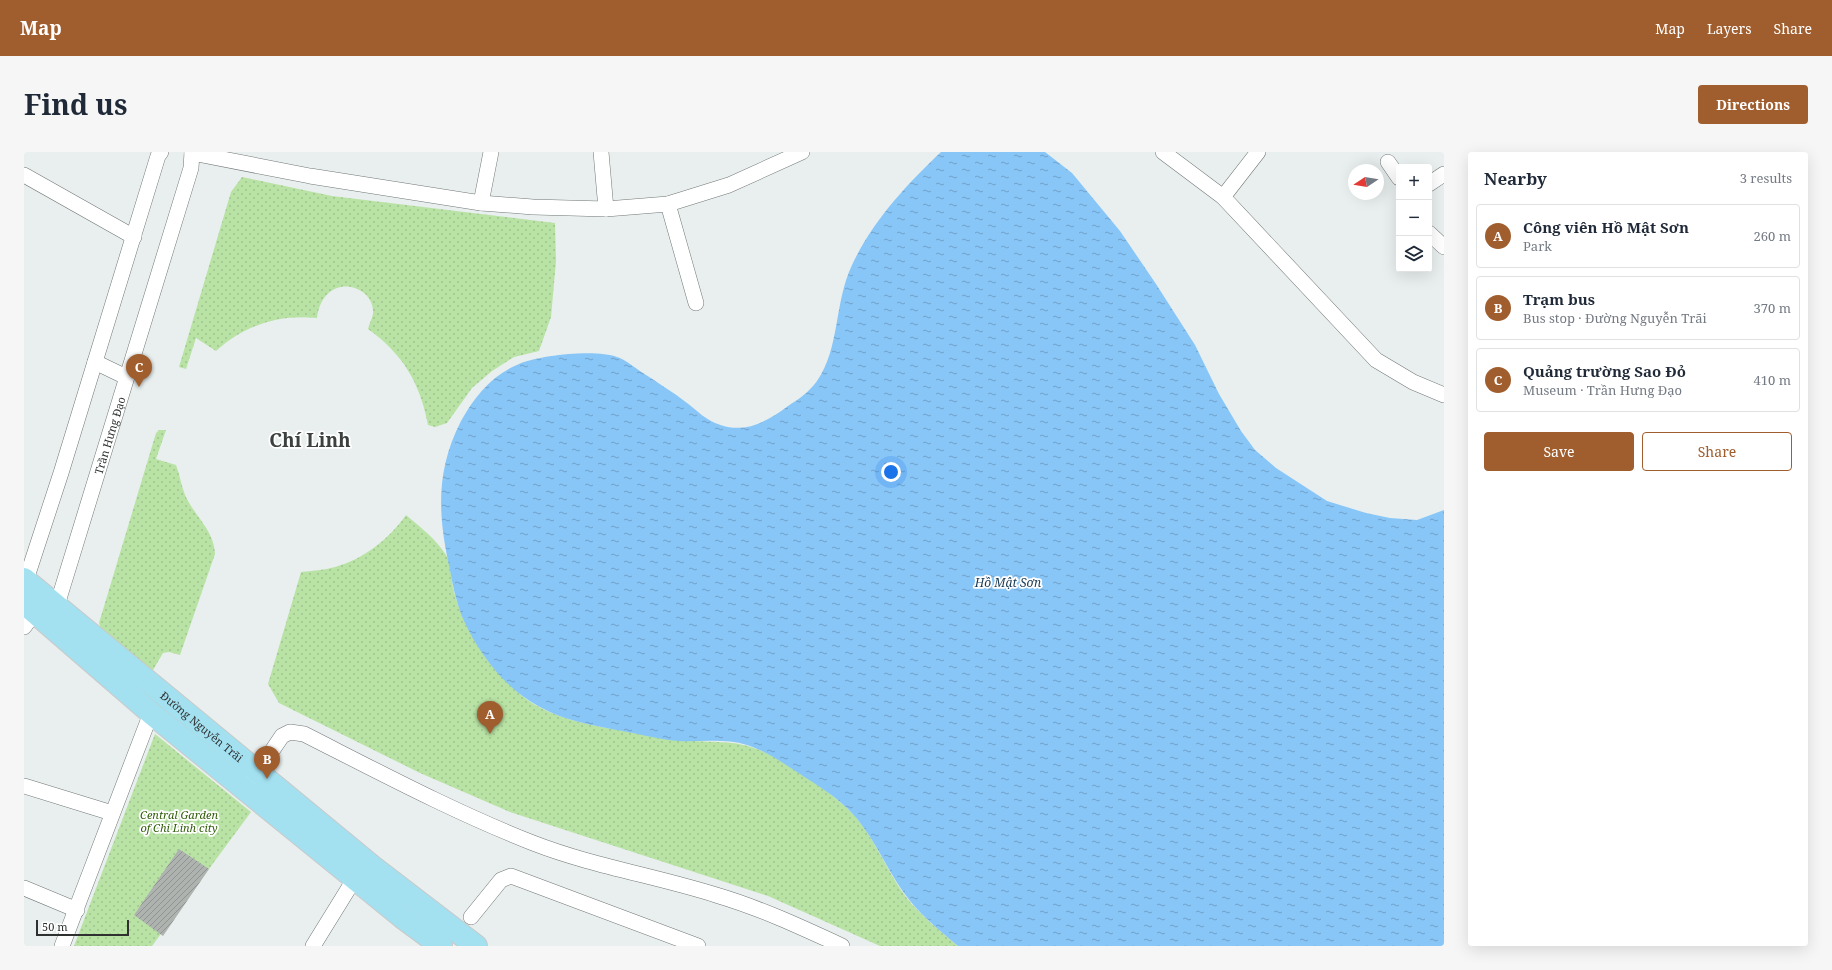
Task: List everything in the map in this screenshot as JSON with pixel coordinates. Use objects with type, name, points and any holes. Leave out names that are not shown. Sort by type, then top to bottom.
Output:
[{"type":"highway","name":"Đường Nguyễn Trãi","points":[[25,582],[38,615],[151,713],[252,781],[373,867],[476,946]]},
{"type":"highway","name":"Đường Nguyễn Trãi","points":[[38,615],[252,781],[355,878],[441,946]]},
{"type":"street","points":[[25,582],[96,362],[160,152]]},
{"type":"street","points":[[192,152],[310,176],[481,203],[606,209],[668,204],[729,184],[802,152]]},
{"type":"street","name":"Trần Hưng Đạo","points":[[38,615],[126,377],[191,168],[192,152]]},
{"type":"street","points":[[481,203],[491,152]]},
{"type":"street","points":[[601,152],[606,209]]},
{"type":"street","points":[[1164,152],[1223,197],[1376,360],[1413,382],[1444,395]]},
{"type":"street","points":[[1223,197],[1258,152]]},
{"type":"street","points":[[1388,162],[1396,174]]},
{"type":"street","points":[[1432,182],[1444,174]]},
{"type":"street","points":[[24,175],[134,237]]},
{"type":"street","points":[[668,204],[696,302]]},
{"type":"street","points":[[1432,236],[1444,247]]},
{"type":"street","points":[[96,362],[126,377]]},
{"type":"street","points":[[62,946],[151,713]]},
{"type":"street","points":[[252,781],[282,736],[290,732],[304,734],[435,800],[534,843],[598,863],[716,895],[797,925],[842,946]]},
{"type":"street","points":[[24,786],[112,813]]},
{"type":"street","points":[[472,917],[501,880],[511,876],[698,946]]},
{"type":"street","points":[[313,946],[355,878]]},
{"type":"street","points":[[24,888],[77,910]]},
{"type":"green space","points":[[242,177],[332,196],[555,223],[556,261],[551,317],[539,351],[514,357],[492,371],[472,388],[447,423],[435,427],[428,425],[420,396],[408,371],[391,349],[368,329],[373,314],[372,304],[366,296],[358,290],[349,287],[339,288],[329,293],[322,303],[317,318],[289,318],[263,323],[239,334],[216,351],[196,338],[186,369],[179,367],[231,192]]},
{"type":"green space","points":[[159,430],[166,430],[156,459],[176,465],[185,495],[208,531],[214,545],[215,554],[180,655],[169,652],[163,653],[153,670],[146,668],[101,630],[99,623],[156,433]]},
{"type":"green space","points":[[406,515],[433,538],[446,555],[449,563],[454,592],[472,635],[489,661],[521,695],[549,712],[565,718],[616,730],[694,741],[733,743],[760,750],[780,760],[823,789],[851,812],[873,842],[892,876],[906,897],[924,916],[958,946],[880,946],[768,896],[510,812],[420,773],[279,703],[268,684],[301,572],[331,568],[356,559],[384,540]]},
{"type":"green space","name":"Central Garden of Chi Linh city","points":[[155,734],[251,812],[152,946],[74,946]]},
{"type":"water","name":"Hồ Mật Sơn","points":[[941,152],[1045,152],[1072,173],[1120,231],[1156,284],[1195,345],[1219,394],[1241,431],[1255,450],[1276,468],[1327,501],[1366,513],[1390,518],[1417,520],[1444,510],[1444,946],[958,946],[929,921],[909,900],[897,883],[872,839],[849,810],[826,791],[781,762],[768,754],[739,743],[722,741],[667,740],[597,726],[572,720],[549,712],[526,699],[504,680],[477,646],[459,609],[454,589],[443,531],[441,494],[447,458],[453,440],[466,412],[485,387],[492,380],[509,369],[528,361],[568,354],[596,353],[617,357],[627,362],[711,421],[732,428],[742,428],[761,423],[804,395],[817,381],[830,354],[846,280],[860,249],[869,234],[891,205]]},
{"type":"building","points":[[179,849],[209,869],[163,936],[134,915]]},
{"type":"place","name":"Quảng trường Sao Đỏ","points":[[139,387]]},
{"type":"place","name":"Công viên Hồ Mật Sơn","points":[[490,734]]},
{"type":"place","name":"Trạm bus","points":[[267,779]]},
{"type":"district","name":"Chí Linh","points":[[310,440]]}]
